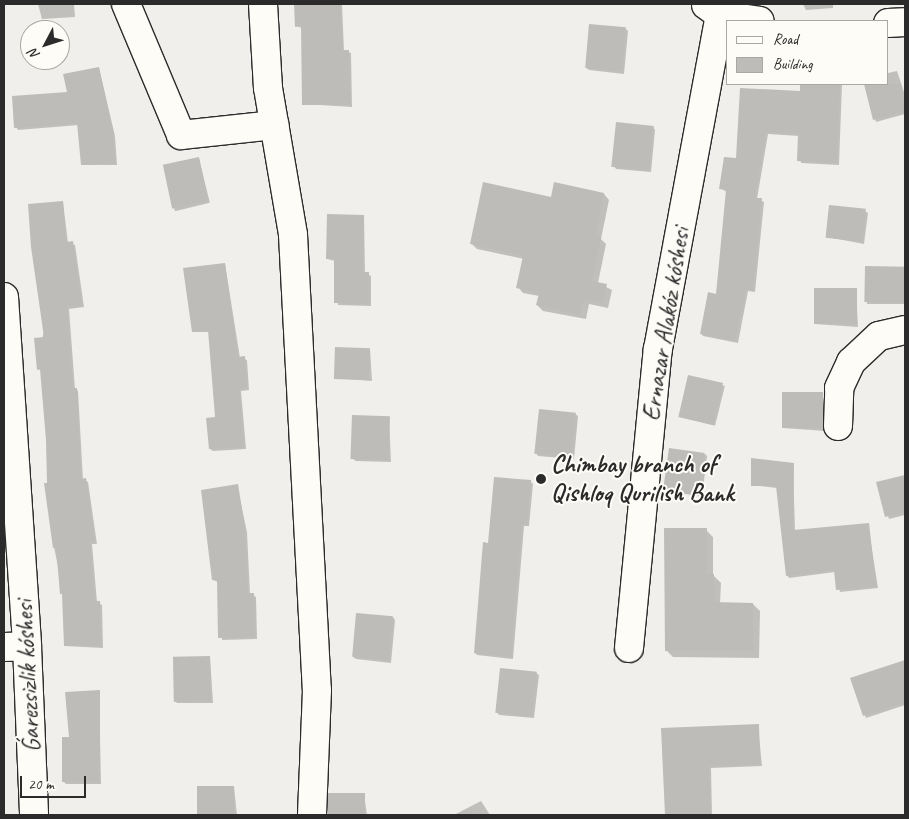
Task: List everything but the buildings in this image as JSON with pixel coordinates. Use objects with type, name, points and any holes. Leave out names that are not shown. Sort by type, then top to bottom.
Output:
[{"type":"street","points":[[126,4],[181,135],[274,124]]},
{"type":"street","points":[[263,4],[268,88],[293,235],[317,690],[312,815]]},
{"type":"street","points":[[716,7],[757,20]]},
{"type":"street","name":"Ernazar Alakóz kóshesi","points":[[628,648],[658,349],[716,7]]},
{"type":"street","points":[[889,23],[905,22]]},
{"type":"street","name":"Ǵarezsizlik kóshesi","points":[[4,297],[15,647],[34,815]]},
{"type":"street","points":[[838,426],[839,388],[851,362],[879,336],[905,330]]},
{"type":"place","name":"Chimbay branch of Qishloq Qurilish Bank","points":[[541,479]]}]
